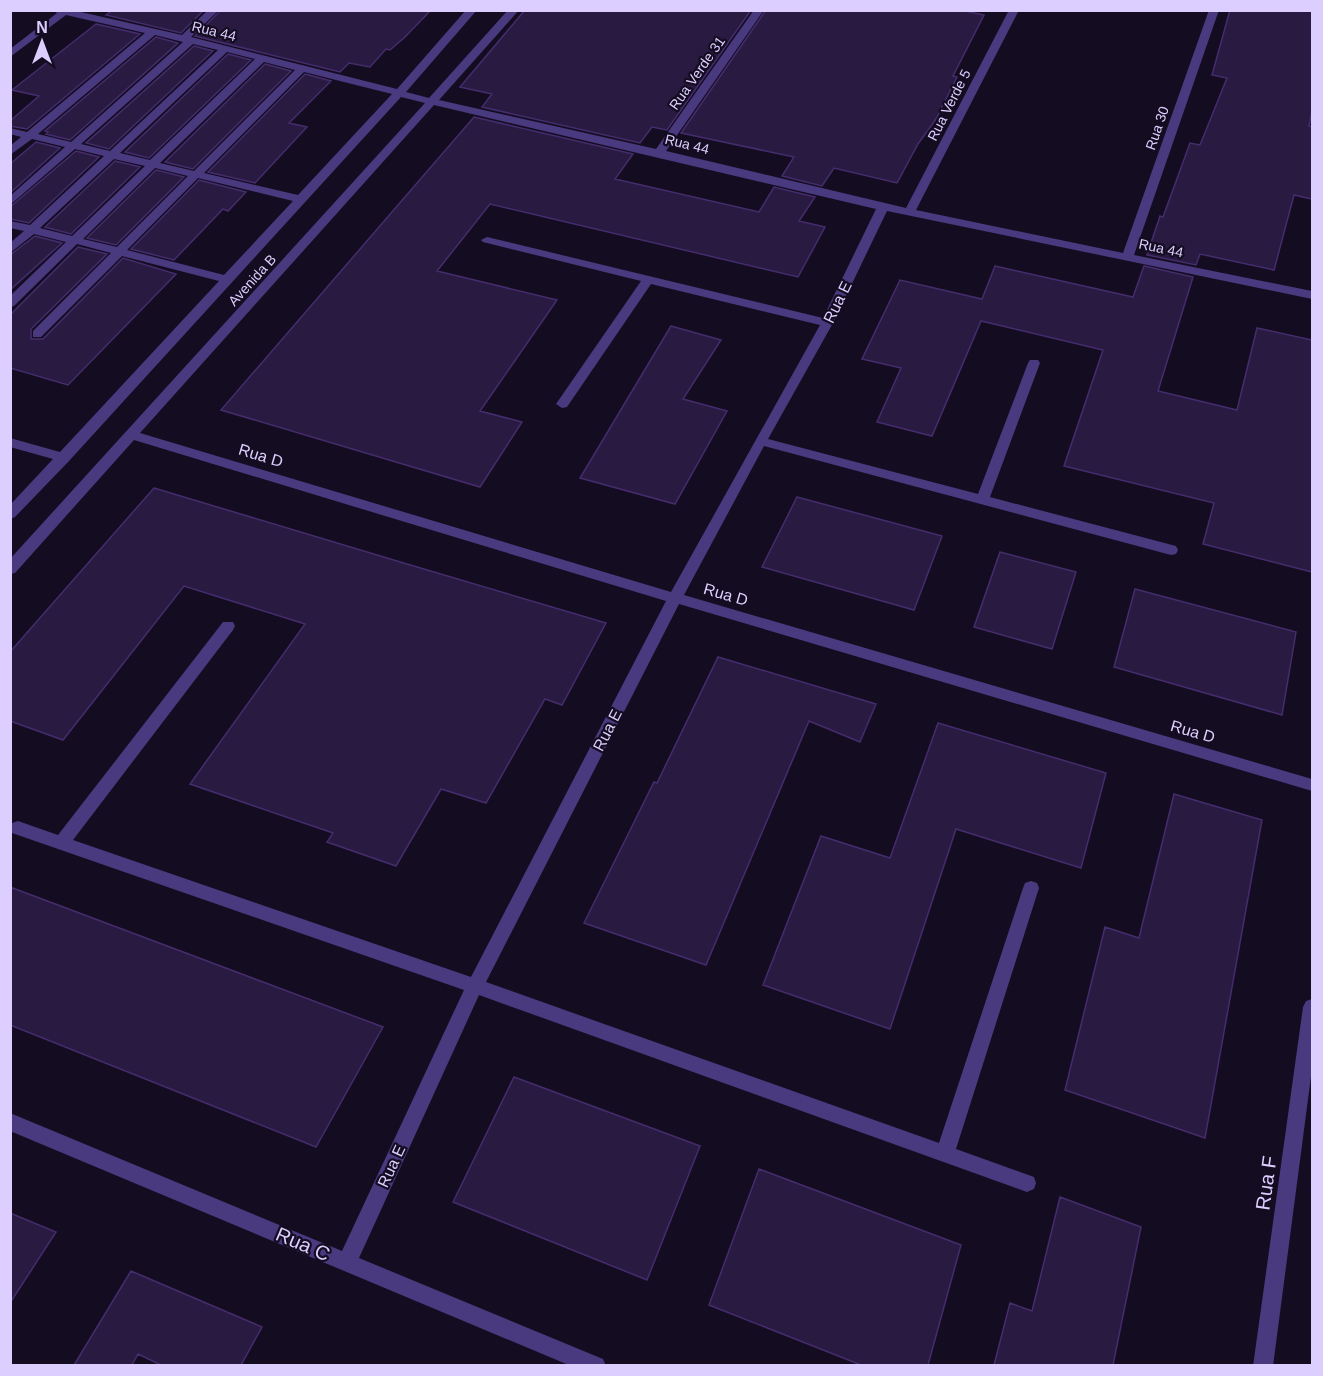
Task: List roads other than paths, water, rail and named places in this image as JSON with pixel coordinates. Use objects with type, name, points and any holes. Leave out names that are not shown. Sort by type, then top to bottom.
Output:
[{"type":"street","points":[[10,202],[187,39],[214,10]]},
{"type":"street","name":"Avenida B","points":[[10,514],[399,93],[472,10]]},
{"type":"street","name":"Avenida B","points":[[10,569],[434,102],[514,10]]},
{"type":"street","name":"Rua Verde 31","points":[[659,153],[759,10]]},
{"type":"street","name":"Rua Verde 5","points":[[910,212],[1014,10]]},
{"type":"street","name":"Rua 30","points":[[1128,256],[1214,10]]},
{"type":"street","points":[[10,54],[60,11]]},
{"type":"street","name":"Rua 44","points":[[60,11],[187,39],[434,102],[883,207],[1312,295]]},
{"type":"street","points":[[10,152],[152,32]]},
{"type":"street","points":[[10,250],[225,49]]},
{"type":"street","points":[[10,303],[262,58]]},
{"type":"street","points":[[37,334],[302,69]]},
{"type":"street","points":[[10,131],[301,199]]},
{"type":"street","name":"Rua E","points":[[347,1262],[474,986],[675,598],[827,322],[883,207]]},
{"type":"street","points":[[10,224],[226,279]]},
{"type":"street","points":[[487,240],[827,322]]},
{"type":"street","points":[[562,404],[648,279]]},
{"type":"street","points":[[982,499],[1034,363]]},
{"type":"street","name":"Rua D","points":[[131,435],[1312,785]]},
{"type":"street","points":[[760,441],[1172,550]]},
{"type":"street","points":[[10,442],[64,458]]},
{"type":"street","points":[[63,842],[228,626]]},
{"type":"street","points":[[18,828],[474,986],[1027,1183]]},
{"type":"street","points":[[945,1153],[1031,888]]},
{"type":"street","name":"Rua F","points":[[1263,1365],[1312,1007]]},
{"type":"street","name":"Rua C","points":[[10,1122],[591,1364]]}]
